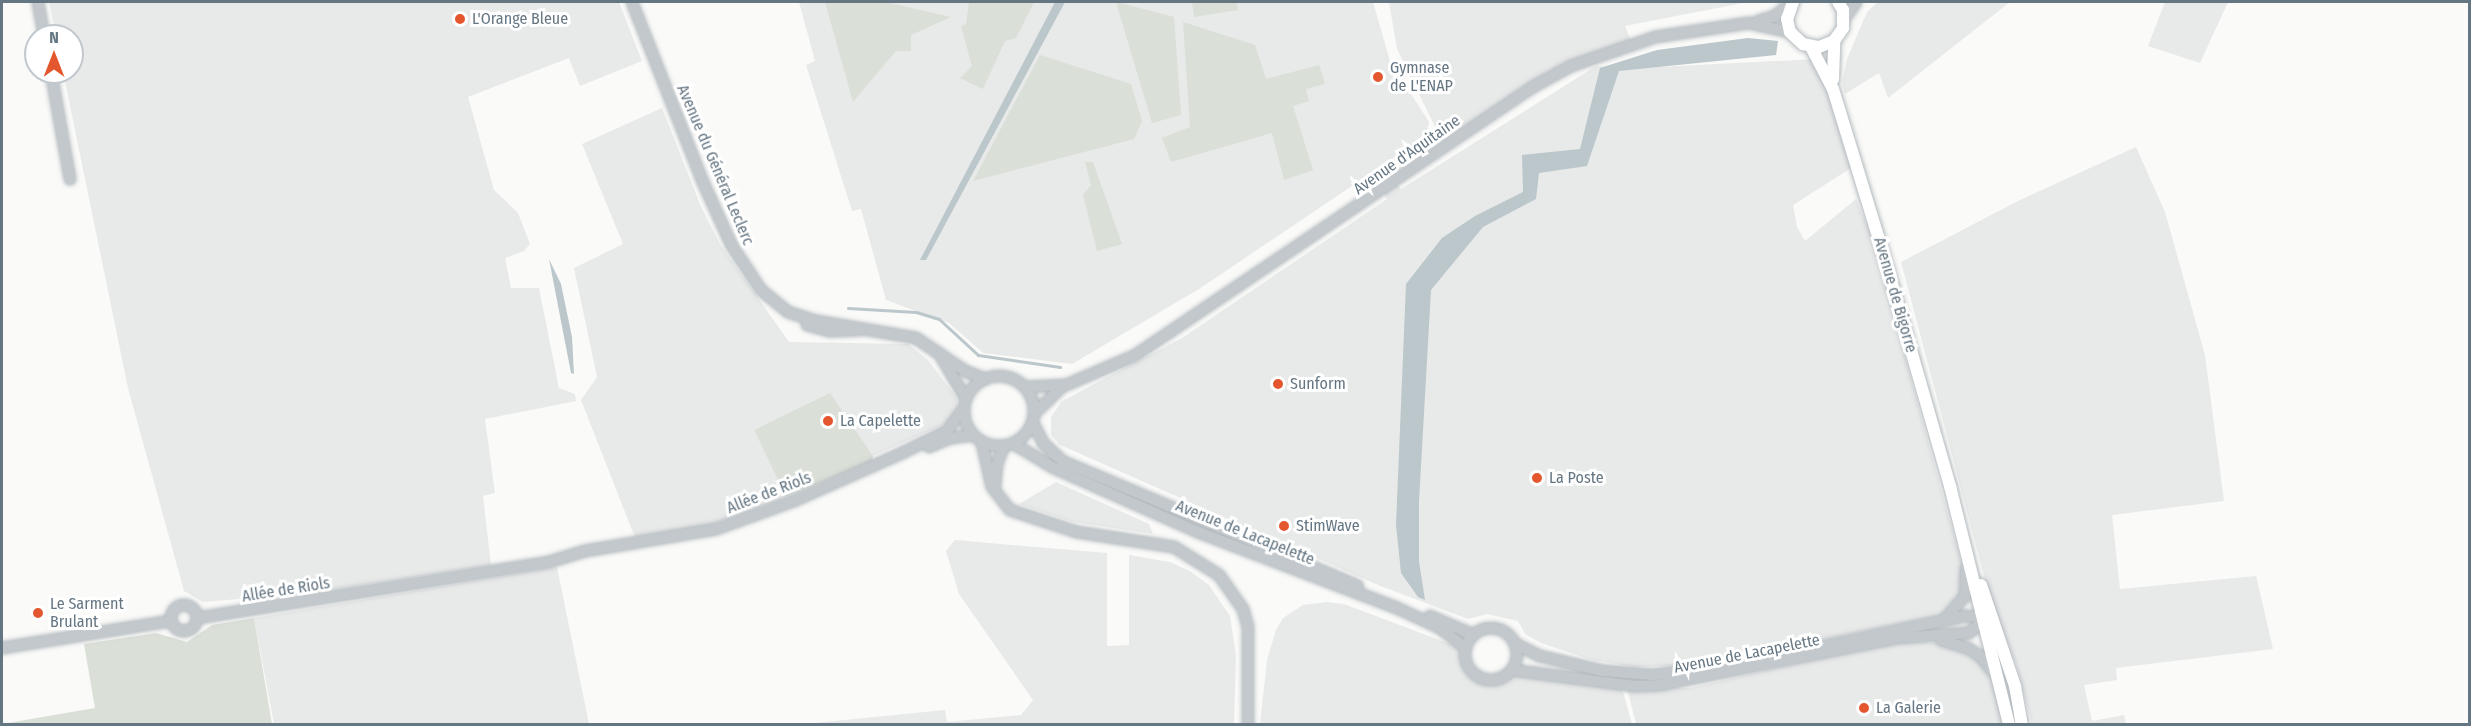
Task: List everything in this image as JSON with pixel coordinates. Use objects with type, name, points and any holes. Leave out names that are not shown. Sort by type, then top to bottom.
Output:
[{"type":"main road","points":[[1793,2],[1787,19],[1790,32],[1811,47],[1834,41],[1844,20],[1838,2]]},
{"type":"main road","name":"Avenue de Bigorre","points":[[1833,89],[1834,41]]},
{"type":"main road","name":"Avenue de Bigorre","points":[[1811,47],[1833,89],[1946,472],[2011,724]]},
{"type":"main road","name":"Avenue de Bigorre","points":[[1985,617],[2015,686],[2021,724]]},
{"type":"street","points":[[38,2],[42,24]]},
{"type":"street","name":"Avenue du Général Leclerc","points":[[632,2],[732,246],[761,290],[788,312],[862,329],[902,333],[939,353],[965,371],[985,379]]},
{"type":"street","points":[[1749,23],[1775,16],[1793,2]]},
{"type":"street","points":[[1844,20],[1856,2]]},
{"type":"street","name":"Avenue d'Aquitaine","points":[[1034,418],[1044,400],[1066,385],[1141,351],[1548,78],[1607,51],[1648,38],[1749,23],[1790,32]]},
{"type":"street","points":[[53,84],[70,179]]},
{"type":"street","points":[[939,353],[964,405],[973,435],[982,442],[1009,445]]},
{"type":"street","points":[[964,405],[985,379],[1006,377],[1025,387],[1034,418],[1009,445],[997,464],[995,492]]},
{"type":"street","name":"Avenue d'Aquitaine","points":[[1025,387],[1066,385]]},
{"type":"street","name":"Allée de Riols","points":[[566,557],[694,533],[755,517],[927,441],[947,430],[964,405]]},
{"type":"street","name":"Avenue de Lacapelette","points":[[1034,418],[1043,442],[1062,461],[1474,636],[1496,629],[1514,643],[1540,656],[1603,671],[1653,675],[1747,662],[1944,620],[1985,617]]},
{"type":"street","name":"Allée de Riols","points":[[197,618],[717,533],[796,505],[950,438],[973,435]]},
{"type":"street","points":[[982,442],[995,492],[1010,510],[1028,518],[1077,532],[1174,548],[1219,574],[1243,609],[1248,626],[1248,724]]},
{"type":"street","name":"Avenue de Lacapelette","points":[[1009,445],[1054,468],[1198,532],[1397,608],[1440,628],[1466,648],[1468,665],[1480,677],[1496,680],[1512,670],[1634,686],[1659,685],[1896,639],[1969,633],[1985,617]]},
{"type":"street","points":[[1944,620],[1959,605],[1968,586],[1945,490],[1946,472]]},
{"type":"street","points":[[2,648],[171,621],[183,631],[195,626],[197,618],[191,608],[183,605],[176,609],[171,621]]},
{"type":"street","points":[[1466,648],[1474,636]]},
{"type":"street","points":[[1926,637],[1958,643],[1979,655],[1989,665],[2001,686]]},
{"type":"street","points":[[1512,670],[1517,657],[1514,643]]},
{"type":"shaded area","points":[[49,2],[619,2],[642,61],[580,86],[569,58],[468,97],[494,190],[518,213],[530,244],[524,251],[505,258],[511,288],[539,288],[559,388],[575,394],[576,401],[485,419],[495,493],[483,496],[491,565],[310,593],[203,602],[184,591],[128,388],[65,84],[84,84],[84,24],[54,24]]},
{"type":"shaded area","points":[[799,2],[1373,2],[1390,61],[1429,122],[1426,136],[1199,289],[1072,364],[983,353],[949,323],[886,300],[861,209],[852,211],[806,65],[815,61]]},
{"type":"shaded area","points":[[825,2],[885,2],[951,17],[911,35],[911,51],[896,51],[853,102]]},
{"type":"shaded area","points":[[969,2],[1034,2],[1016,38],[1005,41],[983,89],[960,78],[972,66],[961,26],[966,24]]},
{"type":"shaded area","points":[[1055,2],[1065,2],[926,260],[920,260]]},
{"type":"shaded area","points":[[1116,2],[1174,17],[1181,115],[1152,123]]},
{"type":"shaded area","points":[[1192,2],[1237,2],[1238,10],[1194,17]]},
{"type":"shaded area","points":[[1389,2],[1748,2],[1625,26],[1632,43],[1571,66],[1458,138],[1398,185],[1401,189],[1596,66],[1638,68],[1817,59],[1851,168],[1793,205],[1797,227],[1805,241],[1856,199],[1872,238],[1964,572],[1961,596],[1949,614],[1690,665],[1635,667],[1592,660],[1541,643],[1525,634],[1518,621],[1487,614],[1468,619],[1378,585],[1060,445],[1051,435],[1051,417],[1062,401],[1182,338],[1387,199],[1382,190],[1445,147],[1397,49]]},
{"type":"shaded area","points":[[1878,2],[2010,2],[1888,98],[1879,73],[1845,94],[1842,83],[1847,59],[1867,12]]},
{"type":"shaded area","points":[[2165,2],[2228,2],[2200,63],[2148,46]]},
{"type":"shaded area","points":[[1183,22],[1255,45],[1266,79],[1319,65],[1325,84],[1306,89],[1309,101],[1293,106],[1313,170],[1284,180],[1272,133],[1171,162],[1162,138],[1190,127]]},
{"type":"shaded area","points":[[1748,38],[1778,41],[1776,55],[1619,71],[1587,166],[1539,173],[1536,199],[1483,227],[1431,290],[1419,501],[1419,562],[1425,600],[1418,597],[1401,573],[1396,525],[1406,284],[1442,238],[1475,216],[1523,192],[1522,155],[1580,149],[1600,68],[1657,50]]},
{"type":"shaded area","points":[[1040,55],[1131,84],[1142,121],[1134,139],[973,181]]},
{"type":"shaded area","points":[[662,108],[701,207],[720,244],[789,342],[908,344],[928,360],[956,397],[958,409],[947,423],[873,456],[830,394],[754,430],[786,497],[700,528],[636,540],[581,400],[597,377],[574,268],[623,244],[582,144]]},
{"type":"shaded area","points":[[2136,147],[2165,212],[2205,355],[2224,501],[2112,515],[2120,589],[2256,576],[2273,649],[2116,668],[2117,680],[2084,685],[2092,721],[2124,715],[2126,724],[2032,724],[2016,663],[1996,621],[1901,262],[2018,201]]},
{"type":"shaded area","points":[[1085,162],[1093,162],[1122,244],[1097,251],[1083,195],[1091,185]]},
{"type":"shaded area","points":[[549,259],[561,284],[572,337],[574,374],[571,373]]},
{"type":"shaded area","points":[[830,393],[873,456],[872,461],[786,497],[754,430]]},
{"type":"shaded area","points":[[1056,482],[1149,524],[1153,534],[1073,522],[1019,504]]},
{"type":"shaded area","points":[[955,540],[1107,553],[1107,646],[1129,645],[1129,555],[1170,562],[1190,571],[1209,585],[1230,616],[1236,656],[1234,724],[804,724],[945,710],[947,722],[1021,715],[1033,700],[959,594],[946,551]]},
{"type":"shaded area","points":[[557,567],[589,724],[274,724],[254,618]]},
{"type":"shaded area","points":[[1326,602],[1344,604],[1466,650],[1467,664],[1481,680],[1501,681],[1514,672],[1622,688],[1632,724],[1260,724],[1267,660],[1276,630],[1283,618],[1303,605]]},
{"type":"shaded area","points":[[254,618],[272,724],[2,724],[95,708],[84,644],[156,633],[187,642],[212,625]]},
{"type":"shaded area","points":[[1896,641],[1940,643],[1959,648],[1979,660],[1993,678],[2004,724],[1636,724],[1627,688],[1634,686],[1690,688]]},
{"type":"waterway","points":[[848,308],[916,312],[939,319],[978,355],[1060,367]]},
{"type":"place","name":"L'Orange Bleue","points":[[460,19]]},
{"type":"place","name":"Gymnase de L'ENAP","points":[[1378,77]]},
{"type":"place","name":"Sunform","points":[[1278,384]]},
{"type":"place","name":"La Capelette","points":[[828,421]]},
{"type":"place","name":"La Poste","points":[[1537,478]]},
{"type":"place","name":"StimWave","points":[[1284,526]]},
{"type":"place","name":"Le Sarment Brulant","points":[[38,613]]},
{"type":"place","name":"La Galerie","points":[[1864,708]]}]
